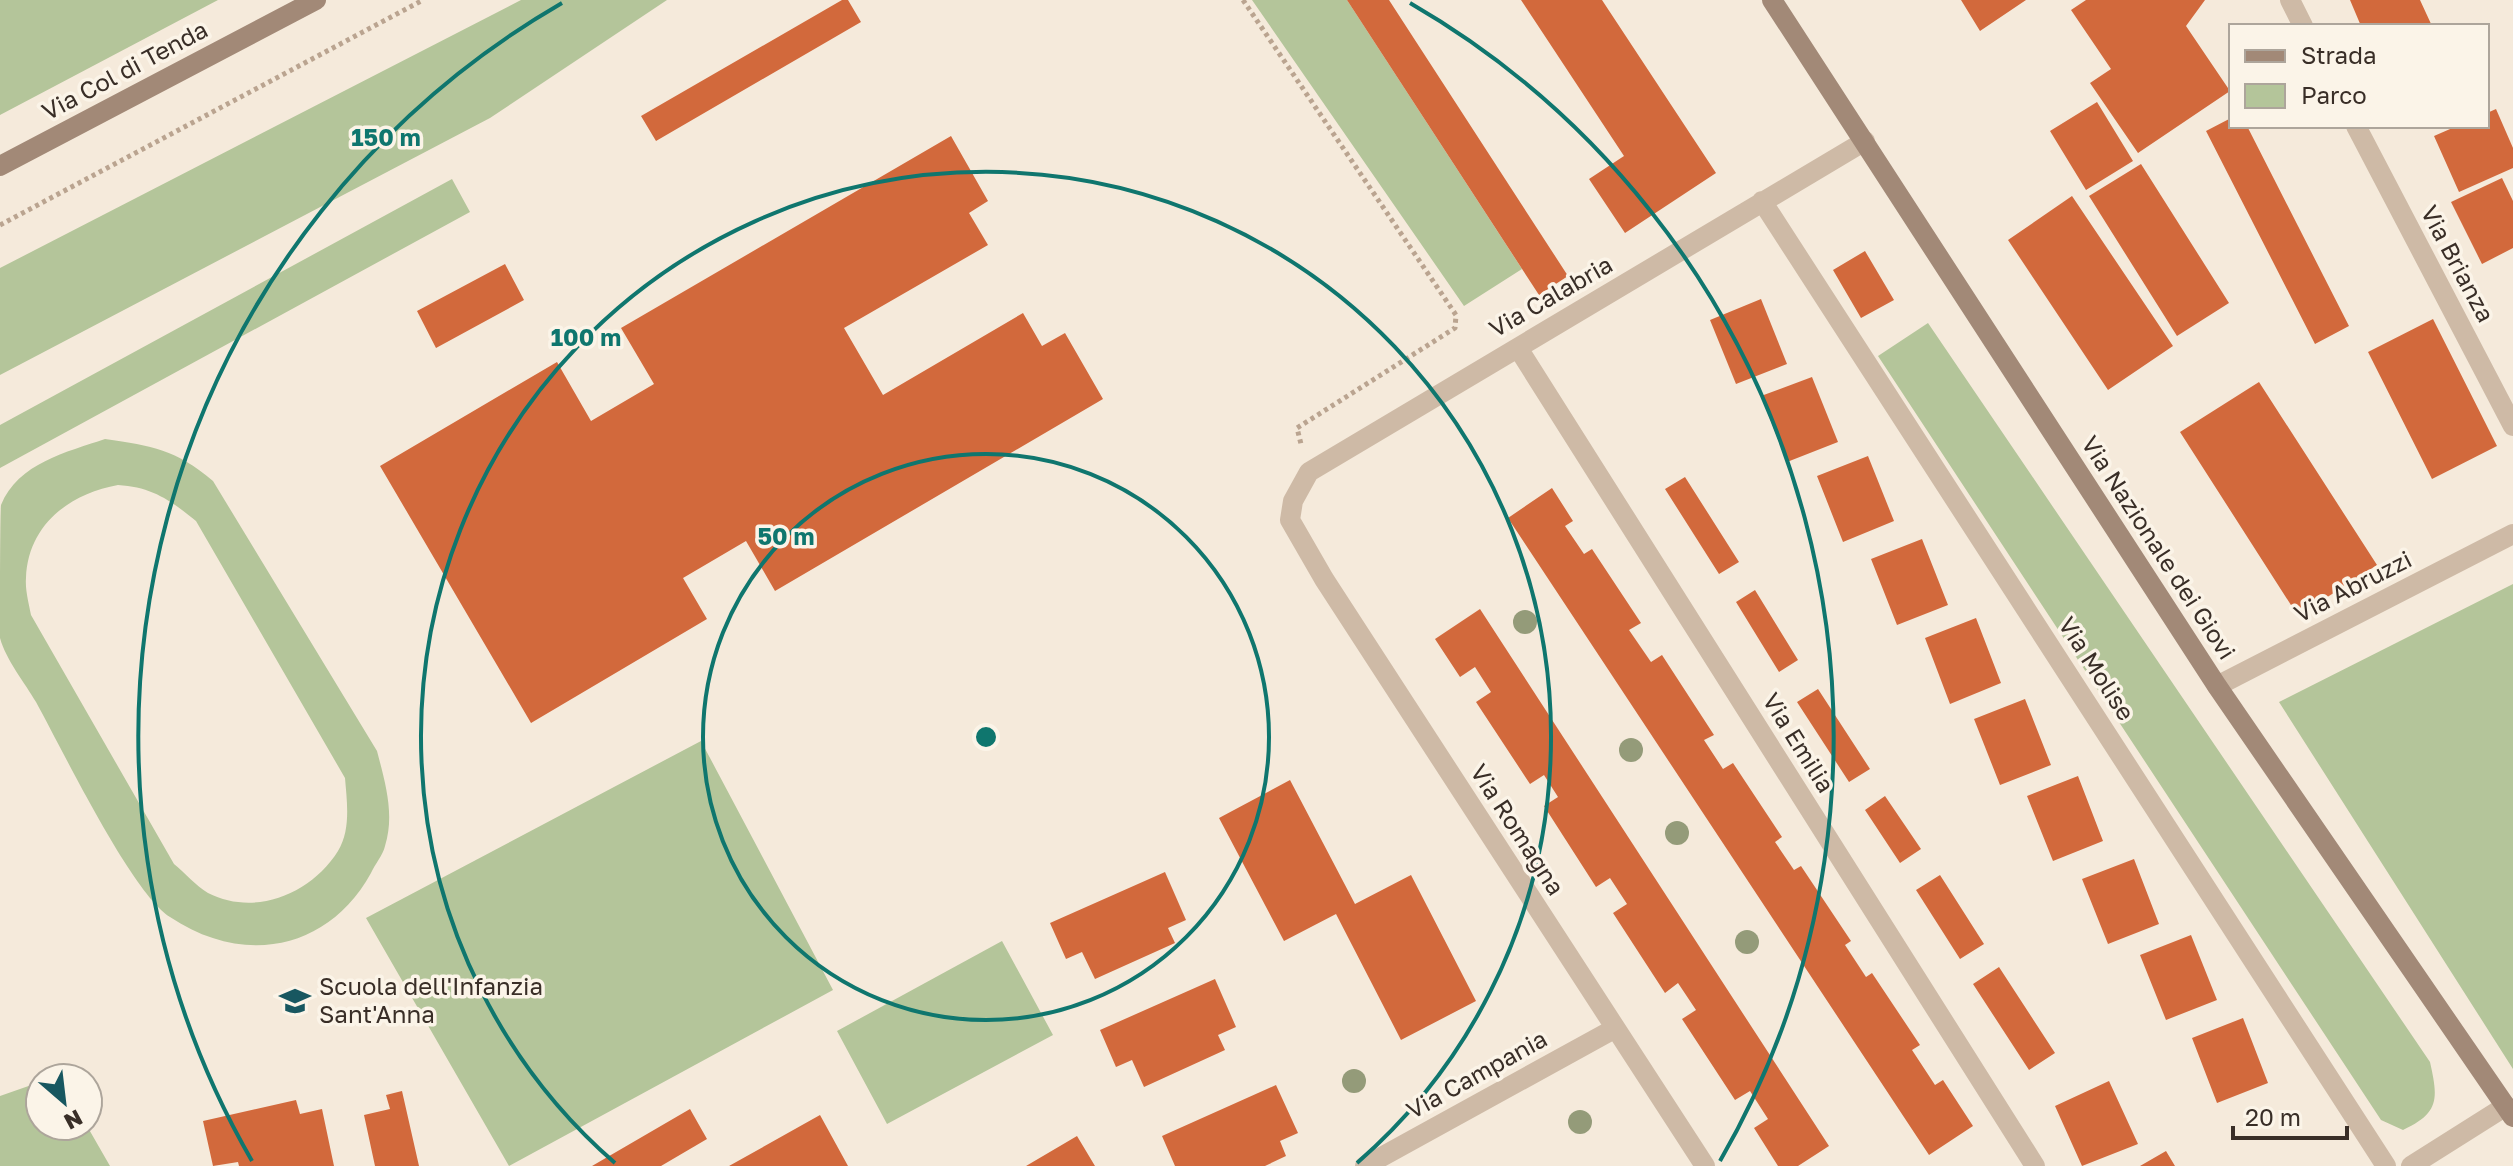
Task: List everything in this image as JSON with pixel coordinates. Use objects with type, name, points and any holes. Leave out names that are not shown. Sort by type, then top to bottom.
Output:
[{"type":"main road","name":"Via Col di Tenda","points":[[0,166],[316,0]]},
{"type":"main road","name":"Via Nazionale dei Giovi","points":[[1772,0],[2217,686],[2510,1112]]},
{"type":"street","points":[[2290,0],[2302,24]]},
{"type":"street","name":"Via Brianza","points":[[2357,128],[2513,426]]},
{"type":"street","name":"Via Calabria","points":[[1309,472],[1865,141]]},
{"type":"street","name":"Via Molise","points":[[1762,201],[2386,1166]]},
{"type":"street","name":"Via Emilia","points":[[1518,348],[2035,1166]]},
{"type":"street","name":"Via Romagna","points":[[1309,472],[1293,501],[1290,520],[1324,579],[1705,1166]]},
{"type":"street","name":"Via Abruzzi","points":[[2217,686],[2513,534]]},
{"type":"street","name":"Via Campania","points":[[1365,1166],[1614,1029]]},
{"type":"street","points":[[2411,1166],[2510,1112]]},
{"type":"path","points":[[0,225],[423,0]]},
{"type":"path","points":[[1243,0],[1456,315],[1455,328],[1297,428],[1309,472]]},
{"type":"green space","points":[[0,0],[218,0],[0,115]]},
{"type":"green space","points":[[521,0],[667,0],[490,118],[0,375],[0,268]]},
{"type":"green space","points":[[1252,0],[1347,0],[1522,269],[1464,306]]},
{"type":"green space","points":[[452,179],[470,212],[0,468],[0,425]]},
{"type":"green space","points":[[1928,323],[2430,1062],[2435,1095],[2430,1111],[2415,1124],[2403,1130],[2381,1120],[1878,356]]},
{"type":"green space","points":[[105,439],[175,455],[213,481],[377,751],[389,810],[384,849],[353,899],[332,920],[308,934],[282,943],[254,945],[226,942],[170,917],[154,903],[117,850],[3,646],[0,638],[1,505],[19,479],[31,469]],"holes":[[[118,485],[160,496],[196,521],[345,778],[347,806],[342,843],[327,866],[297,890],[263,902],[226,900],[208,893],[174,864],[31,615],[26,583],[29,559],[34,542],[43,528],[68,504],[100,489]]]},
{"type":"green space","points":[[2513,584],[2513,1069],[2279,702]]},
{"type":"green space","points":[[701,741],[833,990],[509,1166],[366,918]]},
{"type":"green space","points":[[1002,941],[1053,1035],[887,1124],[837,1031]]},
{"type":"green space","points":[[24,1088],[24,1142],[96,1142],[110,1166],[0,1166],[0,1096]]},
{"type":"building","points":[[842,0],[848,0],[861,22],[656,141],[641,116]]},
{"type":"building","points":[[1347,0],[1389,0],[1568,276],[1539,295]]},
{"type":"building","points":[[1521,0],[1602,0],[1716,173],[1625,233],[1589,179],[1624,156]]},
{"type":"building","points":[[1961,0],[2026,0],[1980,31]]},
{"type":"building","points":[[2086,0],[2205,0],[2186,26],[2229,92],[2138,153],[2090,83],[2111,69],[2071,10]]},
{"type":"building","points":[[2350,0],[2420,0],[2431,24],[2360,24]]},
{"type":"building","points":[[2097,102],[2133,161],[2086,190],[2050,131]]},
{"type":"building","points":[[2496,109],[2513,148],[2513,168],[2459,192],[2434,136],[2452,128],[2489,128],[2489,112]]},
{"type":"building","points":[[2229,119],[2229,128],[2248,128],[2349,326],[2315,344],[2206,131]]},
{"type":"building","points":[[951,136],[988,201],[969,213],[988,245],[844,328],[883,395],[1023,313],[1042,346],[1065,333],[1103,399],[775,591],[746,541],[683,578],[707,619],[531,723],[380,466],[557,362],[591,421],[654,384],[621,328]]},
{"type":"building","points":[[2141,164],[2229,303],[2177,336],[2089,196]]},
{"type":"building","points":[[2502,178],[2513,201],[2513,248],[2482,264],[2451,202]]},
{"type":"building","points":[[2072,196],[2173,346],[2108,390],[2008,240]]},
{"type":"building","points":[[1865,251],[1894,300],[1861,318],[1833,270]]},
{"type":"building","points":[[505,264],[524,300],[436,348],[417,311]]},
{"type":"building","points":[[1761,299],[1787,364],[1736,384],[1710,320]]},
{"type":"building","points":[[2433,319],[2497,446],[2432,479],[2368,352]]},
{"type":"building","points":[[1812,377],[1838,442],[1787,462],[1761,396]]},
{"type":"building","points":[[2259,382],[2377,565],[2298,616],[2180,432]]},
{"type":"building","points":[[1868,456],[1894,521],[1843,542],[1817,476]]},
{"type":"building","points":[[1685,477],[1739,562],[1719,574],[1665,489]]},
{"type":"building","points":[[1552,488],[1573,521],[1565,526],[1584,554],[1592,549],[1641,623],[1629,630],[1651,662],[1662,655],[1714,735],[1704,740],[1723,769],[1733,763],[1782,837],[1775,842],[1794,870],[1801,866],[1851,941],[1845,945],[1866,977],[1872,973],[1920,1045],[1912,1050],[1935,1085],[1943,1080],[1973,1126],[1929,1155],[1508,518]]},
{"type":"building","points":[[1922,539],[1948,605],[1897,625],[1871,559]]},
{"type":"building","points":[[1755,590],[1798,660],[1779,672],[1736,602]]},
{"type":"building","points":[[1480,609],[1829,1146],[1798,1166],[1778,1166],[1754,1128],[1768,1119],[1750,1091],[1735,1100],[1682,1019],[1696,1010],[1678,983],[1665,993],[1613,913],[1627,904],[1610,878],[1596,887],[1544,806],[1558,797],[1544,775],[1530,784],[1476,702],[1491,692],[1475,667],[1460,677],[1435,639]]},
{"type":"building","points":[[1976,618],[2001,683],[1950,704],[1925,638]]},
{"type":"building","points":[[1818,689],[1870,769],[1849,782],[1797,702]]},
{"type":"building","points":[[2025,699],[2051,765],[2000,785],[1974,719]]},
{"type":"building","points":[[2078,776],[2103,841],[2053,861],[2027,796]]},
{"type":"building","points":[[1290,780],[1355,904],[1411,875],[1476,1001],[1401,1040],[1336,914],[1284,941],[1219,818]]},
{"type":"building","points":[[1885,796],[1921,849],[1900,863],[1865,810]]},
{"type":"building","points":[[2134,859],[2159,924],[2108,944],[2082,879]]},
{"type":"building","points":[[1165,872],[1186,920],[1168,928],[1175,943],[1095,979],[1082,952],[1066,959],[1050,923]]},
{"type":"building","points":[[1940,875],[1984,944],[1960,959],[1916,890]]},
{"type":"building","points":[[2191,935],[2217,1000],[2166,1020],[2140,955]]},
{"type":"building","points":[[1999,967],[2055,1053],[2029,1070],[1973,984]]},
{"type":"building","points":[[1215,979],[1236,1027],[1218,1035],[1225,1050],[1144,1087],[1132,1060],[1116,1067],[1100,1030]]},
{"type":"building","points":[[2243,1018],[2268,1083],[2217,1103],[2192,1038]]},
{"type":"building","points":[[2109,1081],[2138,1144],[2082,1166],[2055,1106]]},
{"type":"building","points":[[1276,1085],[1298,1133],[1280,1141],[1286,1156],[1265,1166],[1175,1166],[1162,1136]]},
{"type":"building","points":[[402,1091],[419,1166],[375,1166],[364,1115],[390,1109],[386,1095]]},
{"type":"building","points":[[296,1100],[300,1114],[322,1109],[334,1166],[239,1166],[238,1162],[213,1166],[203,1121]]},
{"type":"building","points":[[690,1109],[707,1139],[661,1166],[592,1166]]},
{"type":"building","points":[[820,1115],[848,1166],[729,1166]]},
{"type":"building","points":[[1077,1136],[1095,1166],[1026,1166]]},
{"type":"building","points":[[2166,1151],[2175,1166],[2140,1166]]},
{"type":"place","name":"Scuola dell'Infanzia Sant'Anna","points":[[295,1001]]}]
